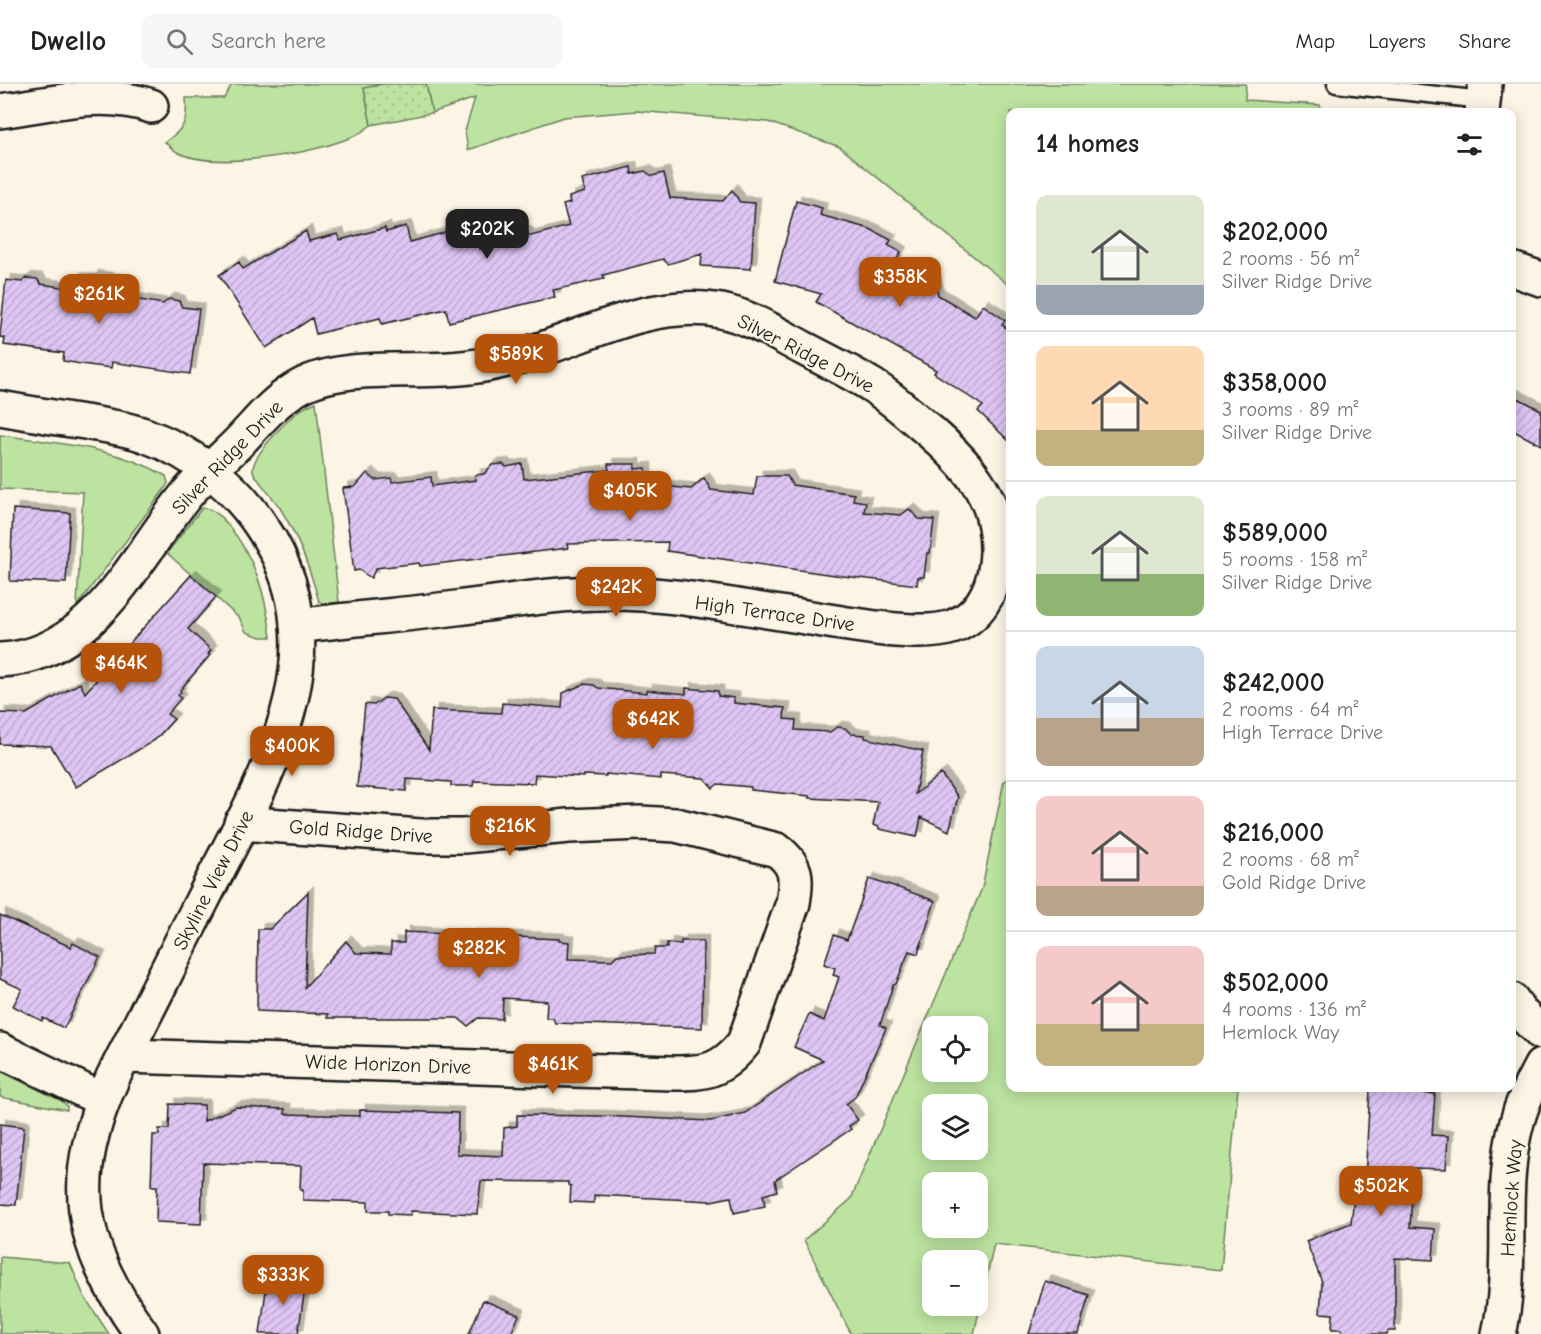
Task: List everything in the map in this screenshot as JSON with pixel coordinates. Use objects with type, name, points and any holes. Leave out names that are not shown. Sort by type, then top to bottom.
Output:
[{"type":"street","points":[[0,111],[94,98],[132,99],[151,106]]},
{"type":"street","points":[[1516,271],[1541,279]]},
{"type":"street","name":"Silver Ridge Drive","points":[[0,660],[28,657],[50,649],[82,627],[108,598],[209,470],[273,406],[294,390],[315,379],[353,372],[442,370],[495,364],[642,315],[669,310],[719,311],[763,326],[873,386],[934,434],[963,464],[983,490],[992,510],[996,530],[995,569],[990,587],[980,606],[968,619],[955,626],[932,631]]},
{"type":"street","name":"Skyline View Drive","points":[[0,408],[122,429],[146,435],[169,445],[209,470],[236,494],[253,514],[268,536],[292,590],[297,626],[297,668],[287,719],[269,766],[103,1100],[90,1142],[85,1168],[85,1213],[99,1263],[112,1289],[142,1334]]},
{"type":"street","name":"High Terrace Drive","points":[[297,626],[389,617],[552,596],[605,592],[658,596],[887,629],[932,631]]},
{"type":"street","name":"Gold Ridge Drive","points":[[241,823],[421,836],[464,836],[590,825],[639,823],[667,825],[717,834],[777,850],[787,857],[794,868]]},
{"type":"street","name":"Wide Horizon Drive","points":[[124,1056],[673,1073],[697,1073],[714,1069],[732,1059],[744,1043],[793,903],[796,886],[794,868]]},
{"type":"street","points":[[1516,1006],[1541,1033]]},
{"type":"street","points":[[0,1050],[103,1100]]},
{"type":"street","name":"Hemlock Way","points":[[1499,1334],[1506,1290],[1511,1154],[1517,1122],[1541,1066]]},
{"type":"lane","points":[[1336,84],[1483,99]]},
{"type":"green space","points":[[232,84],[383,84],[364,88],[371,125],[362,132],[340,142],[318,148],[268,158],[217,160],[195,158],[179,153],[165,142],[181,129],[186,113],[186,98],[224,98]]},
{"type":"green space","points":[[383,84],[426,84],[432,113],[371,125],[364,88]]},
{"type":"green space","points":[[426,84],[1246,84],[1245,100],[1320,105],[1320,108],[1006,108],[1006,283],[840,147],[768,122],[637,111],[564,117],[468,150],[465,131],[475,98],[432,113]]},
{"type":"green space","points":[[316,402],[339,602],[327,604],[319,602],[303,553],[287,519],[253,471],[258,456],[279,429],[300,410]]},
{"type":"green space","points":[[0,435],[107,452],[147,466],[166,476],[168,483],[164,490],[77,606],[83,492],[0,489]]},
{"type":"green space","points":[[202,508],[214,511],[220,516],[245,550],[258,578],[271,637],[261,637],[246,632],[240,619],[167,553]]},
{"type":"green space","points":[[1006,780],[1006,1092],[1238,1092],[1221,1270],[994,1244],[988,1271],[988,1250],[922,1250],[922,1316],[978,1316],[974,1334],[851,1334],[804,1240],[851,1199],[922,1030],[922,1082],[988,1082],[988,1016],[928,1016],[982,888]]},
{"type":"green space","points":[[0,1071],[62,1101],[67,1106],[67,1110],[0,1097]]},
{"type":"green space","points":[[0,1257],[70,1263],[84,1296],[109,1334],[0,1334]]},
{"type":"building","points":[[631,167],[632,174],[645,171],[652,176],[664,173],[670,198],[723,201],[732,190],[740,202],[755,203],[751,269],[701,266],[702,254],[668,264],[663,259],[603,275],[604,279],[553,290],[555,297],[449,322],[446,309],[382,324],[380,318],[316,334],[312,318],[266,348],[219,275],[239,262],[243,269],[306,231],[309,241],[338,234],[340,240],[385,228],[386,232],[406,226],[410,242],[456,227],[463,233],[475,230],[480,249],[514,240],[519,229],[531,236],[569,226],[563,205],[570,203],[569,197],[585,192],[582,180]]},
{"type":"building","points":[[796,201],[822,208],[820,215],[870,229],[891,240],[888,245],[901,252],[892,268],[920,285],[935,281],[938,295],[975,317],[983,305],[1005,320],[1002,325],[1006,328],[1006,438],[978,411],[983,406],[934,373],[936,370],[816,302],[821,294],[775,281]]},
{"type":"building","points":[[93,276],[124,281],[122,297],[163,304],[169,299],[179,301],[182,307],[199,309],[190,374],[112,362],[111,368],[81,364],[63,361],[64,353],[4,345],[5,338],[0,335],[6,280],[22,282],[26,278],[37,279],[41,284],[74,289],[75,278],[91,280]]},
{"type":"building","points":[[1516,397],[1541,410],[1541,445],[1516,432]]},
{"type":"building","points":[[503,464],[506,467],[522,464],[524,479],[609,470],[608,464],[635,464],[635,469],[646,468],[646,484],[691,489],[704,478],[711,490],[754,495],[757,476],[787,476],[792,485],[854,494],[853,500],[866,502],[864,512],[901,515],[909,509],[919,519],[934,520],[930,553],[927,553],[924,577],[918,577],[917,585],[667,551],[668,542],[567,544],[568,548],[420,566],[419,563],[376,568],[371,578],[359,570],[354,571],[343,488],[355,487],[367,473],[375,480],[391,478],[392,482],[431,477],[432,486],[476,480],[475,475],[484,474],[492,465]]},
{"type":"building","points":[[13,509],[70,513],[66,583],[10,581]]},
{"type":"building","points":[[191,575],[216,597],[188,629],[211,650],[208,654],[210,655],[180,690],[178,695],[181,698],[167,714],[174,719],[155,740],[76,787],[51,746],[0,744],[0,713],[26,714],[80,683],[85,693]]},
{"type":"building","points":[[584,684],[598,688],[647,693],[647,690],[686,694],[686,688],[718,691],[718,696],[734,698],[734,703],[785,708],[784,719],[796,720],[795,730],[830,732],[837,727],[845,728],[851,734],[865,735],[865,738],[923,751],[915,794],[941,774],[958,797],[949,831],[921,817],[917,837],[879,829],[873,825],[878,802],[810,798],[810,796],[751,790],[751,787],[718,784],[713,788],[704,778],[661,775],[661,779],[606,774],[606,776],[584,775],[584,777],[535,774],[534,783],[474,781],[473,786],[451,786],[451,782],[407,779],[406,791],[357,787],[365,704],[374,705],[384,698],[394,699],[429,750],[432,710],[501,713],[502,703],[562,708],[563,693]]},
{"type":"building","points":[[869,879],[935,901],[918,954],[909,951],[896,984],[893,985],[880,1025],[886,1028],[855,1097],[846,1104],[858,1120],[849,1126],[851,1129],[775,1180],[777,1191],[763,1195],[765,1206],[734,1213],[731,1197],[711,1201],[594,1195],[594,1203],[570,1202],[571,1186],[568,1182],[481,1181],[477,1214],[411,1211],[411,1215],[388,1214],[388,1211],[368,1211],[368,1202],[303,1200],[303,1190],[300,1190],[301,1166],[203,1163],[201,1224],[156,1222],[157,1186],[151,1186],[153,1135],[159,1135],[159,1129],[169,1129],[170,1104],[204,1105],[204,1121],[236,1107],[285,1109],[285,1114],[360,1116],[360,1110],[458,1113],[457,1154],[503,1156],[504,1128],[517,1126],[517,1115],[711,1121],[745,1113],[823,1060],[794,1047],[809,1014],[824,1021],[839,977],[833,975],[835,968],[824,964],[834,935],[847,940]]},
{"type":"building","points":[[308,892],[305,987],[346,941],[356,953],[391,954],[391,943],[404,943],[404,932],[559,939],[559,941],[569,942],[568,959],[612,960],[617,955],[654,954],[655,948],[667,948],[667,943],[703,941],[702,1028],[555,1023],[553,1018],[546,1018],[547,1001],[503,998],[502,1019],[478,1018],[468,1026],[458,1018],[327,1018],[328,1014],[257,1011],[258,929],[270,929]]},
{"type":"building","points":[[0,915],[71,947],[73,943],[100,957],[64,1028],[43,1018],[42,1021],[13,1006],[22,989],[0,979]]},
{"type":"building","points":[[1370,1092],[1435,1094],[1432,1135],[1448,1136],[1446,1169],[1414,1168],[1410,1227],[1435,1229],[1433,1260],[1395,1258],[1395,1331],[1388,1331],[1387,1334],[1342,1334],[1342,1329],[1332,1329],[1333,1314],[1320,1313],[1322,1282],[1306,1241],[1351,1223],[1354,1198],[1364,1198]]},
{"type":"building","points":[[0,1124],[24,1127],[16,1205],[0,1204]]},
{"type":"building","points":[[268,1276],[306,1282],[298,1334],[260,1334]]},
{"type":"building","points":[[1045,1281],[1089,1295],[1078,1334],[1029,1334]]},
{"type":"building","points":[[483,1300],[519,1315],[511,1334],[469,1334]]}]
